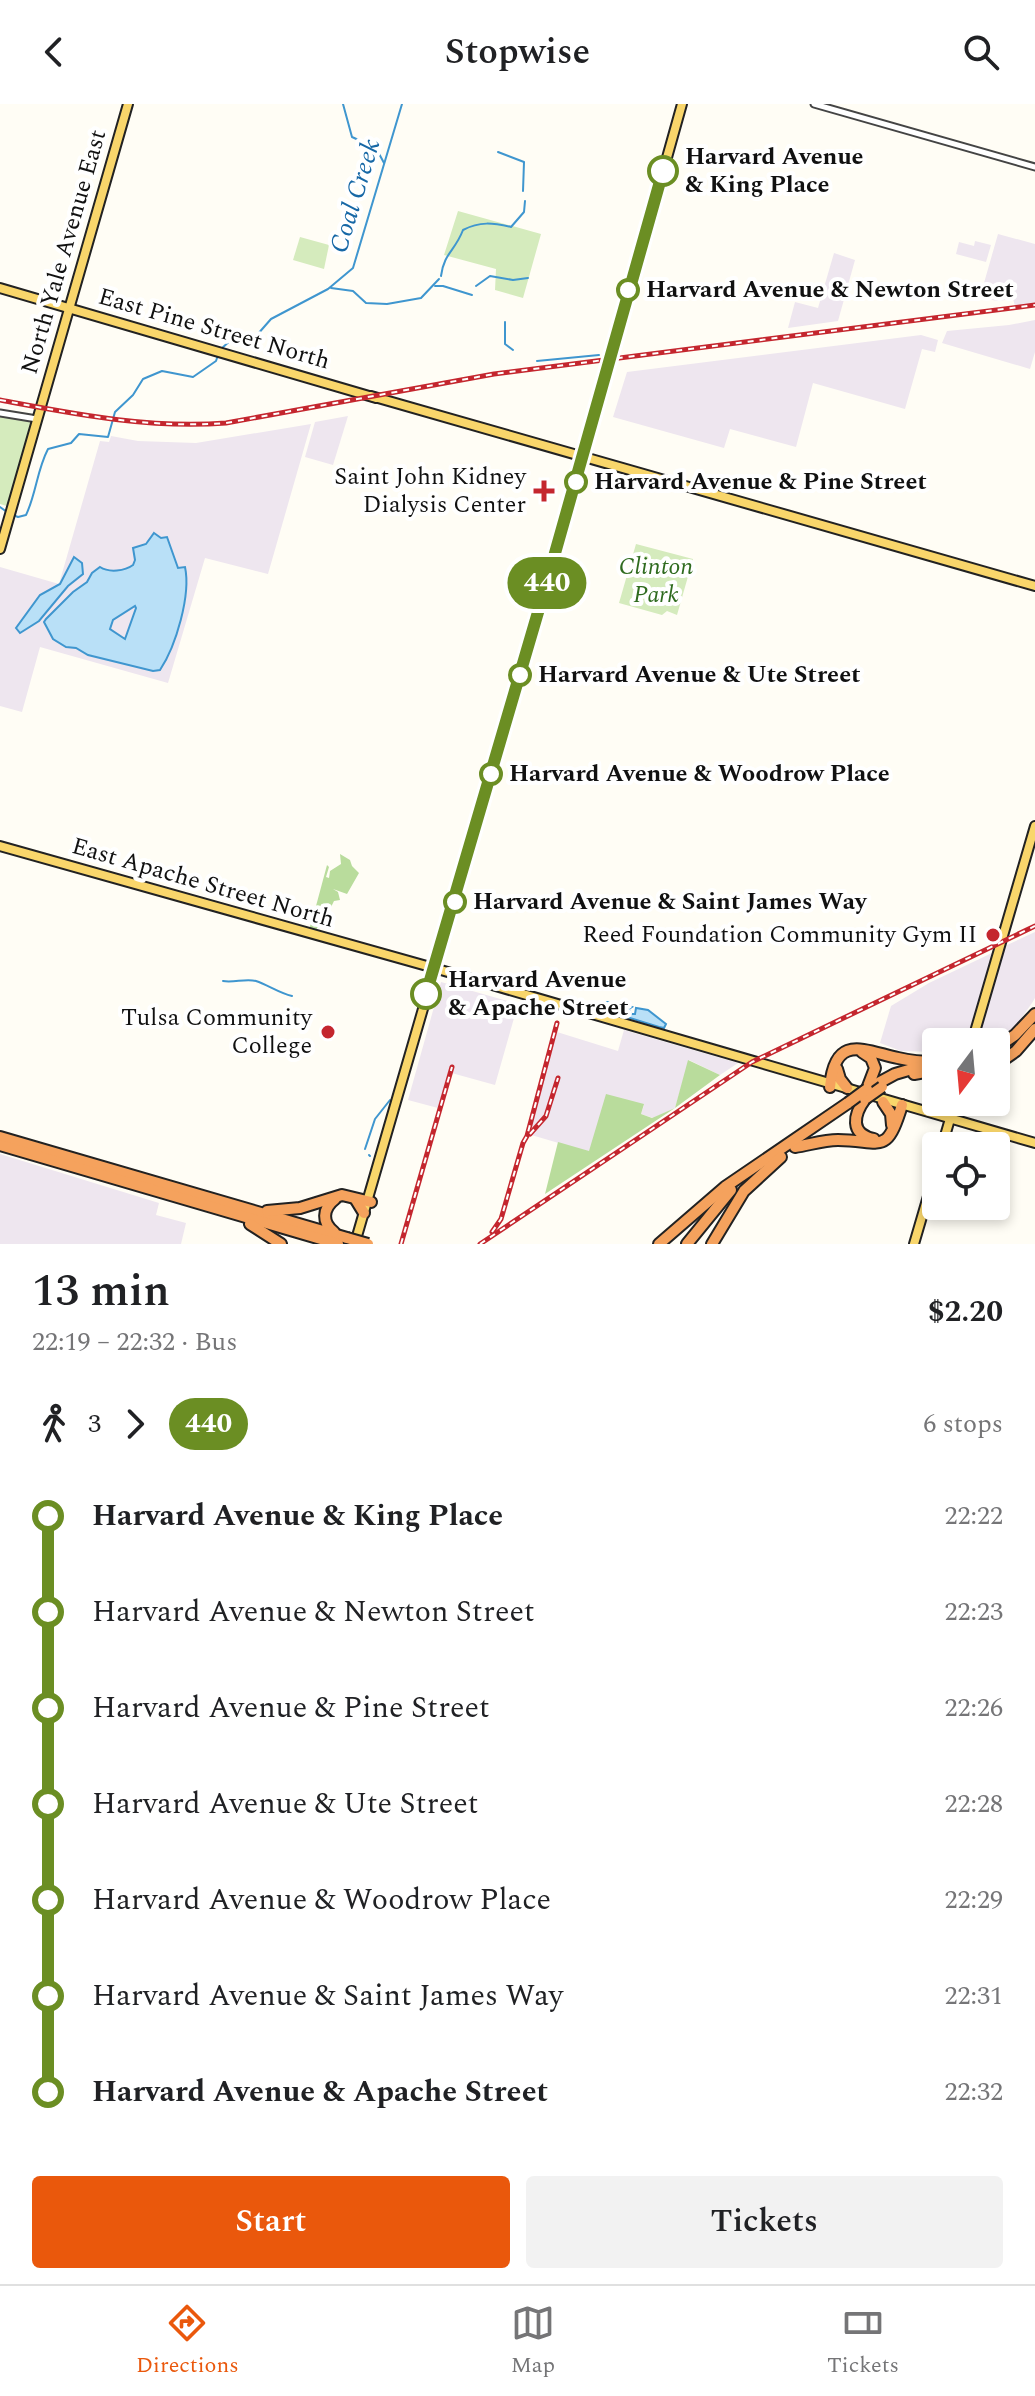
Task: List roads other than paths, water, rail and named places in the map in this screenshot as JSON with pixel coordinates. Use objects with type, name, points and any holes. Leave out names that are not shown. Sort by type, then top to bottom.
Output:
[{"type":"highway","points":[[1010,1038],[1035,1014]]},
{"type":"highway","points":[[1010,1047],[1035,1027]]},
{"type":"highway","points":[[1010,1055],[1035,1027]]},
{"type":"highway","points":[[831,1079],[840,1056],[853,1048],[922,1061]]},
{"type":"highway","points":[[831,1079],[846,1054],[854,1051],[872,1059],[875,1066],[855,1117],[857,1129],[867,1137],[877,1138],[887,1133],[892,1123],[891,1112],[883,1102]]},
{"type":"highway","points":[[657,1244],[765,1160],[901,1071],[922,1066]]},
{"type":"highway","points":[[712,1244],[735,1203],[757,1177],[866,1095],[908,1075],[922,1072]]},
{"type":"highway","points":[[831,1079],[841,1081],[847,1088]]},
{"type":"highway","points":[[795,1147],[831,1140],[883,1142],[893,1133],[902,1105]]},
{"type":"highway","points":[[0,1137],[217,1205],[281,1244]]},
{"type":"highway","points":[[0,1145],[344,1242],[368,1244]]},
{"type":"highway","points":[[687,1244],[720,1201],[765,1160]]},
{"type":"highway","points":[[217,1205],[276,1211],[300,1208],[339,1195],[365,1201]]},
{"type":"highway","points":[[344,1242],[327,1226],[327,1208],[337,1198],[365,1201]]},
{"type":"highway","points":[[721,1244],[735,1203]]},
{"type":"main road","name":"North Yale Avenue East","points":[[0,549],[128,104]]},
{"type":"main road","points":[[344,1242],[365,1201],[422,1025],[435,970],[684,104]]},
{"type":"main road","name":"East Pine Street North","points":[[0,288],[1035,586]]},
{"type":"main road","points":[[976,1028],[1035,826]]},
{"type":"main road","name":"East Apache Street North","points":[[0,846],[803,1077],[831,1079],[883,1102],[902,1105]]},
{"type":"main road","name":"East Apache Street North","points":[[847,1088],[1035,1143]]},
{"type":"main road","points":[[946,1132],[951,1116]]},
{"type":"main road","points":[[914,1244],[922,1217]]},
{"type":"street","points":[[814,104],[1035,167]]},
{"type":"street","points":[[0,413],[37,419]]},
{"type":"water","points":[[154,533],[161,538],[167,537],[178,568],[185,567],[186,592],[181,620],[172,648],[160,670],[153,671],[88,655],[53,639],[44,622],[46,619],[100,567],[112,571],[130,567],[135,560],[133,548],[146,544]],"holes":[[[136,608],[125,639],[110,629],[113,620]]]},
{"type":"water","points":[[74,557],[82,563],[83,574],[68,586],[39,621],[20,633],[16,628],[40,595],[60,584]]},
{"type":"water","points":[[620,1002],[632,1007],[629,1009],[631,1014],[635,1014],[636,1008],[648,1010],[666,1024],[664,1028],[659,1027],[601,1009],[599,1003]]},
{"type":"waterway","points":[[343,104],[352,137],[376,148],[384,163]]},
{"type":"waterway","name":"Coal Creek","points":[[221,349],[232,339],[257,335],[271,319],[328,289],[353,268],[402,104]]},
{"type":"waterway","name":"Coal Creek","points":[[498,152],[524,162],[523,191]]},
{"type":"waterway","name":"Coal Creek","points":[[441,276],[445,262],[463,230],[487,224],[511,227],[524,212],[525,201]]},
{"type":"waterway","points":[[476,286],[490,276],[513,280],[528,278]]},
{"type":"waterway","name":"Coal Creek","points":[[331,288],[353,291],[366,303],[387,304],[421,298],[439,279]]},
{"type":"waterway","points":[[435,286],[472,295]]},
{"type":"waterway","points":[[505,322],[505,344],[513,350]]},
{"type":"waterway","name":"Coal Creek","points":[[13,515],[26,515],[48,449],[71,443],[79,434],[108,437],[115,412],[133,395],[143,379],[162,371],[193,377],[216,361],[218,355]]},
{"type":"waterway","points":[[537,361],[599,355]]},
{"type":"waterway","name":"Coal Creek","points":[[0,507],[7,512]]},
{"type":"waterway","points":[[223,981],[256,981],[292,996]]},
{"type":"waterway","points":[[365,1149],[375,1119],[390,1100]]},
{"type":"railway","points":[[0,400],[140,422],[226,423],[494,374],[1035,305]]},
{"type":"railway","points":[[480,1244],[752,1062],[1035,926]]},
{"type":"railway","points":[[492,1232],[501,1219],[527,1136],[557,1023]]},
{"type":"railway","points":[[401,1244],[452,1067]]},
{"type":"railway","points":[[530,1134],[546,1116],[558,1078]]},
{"type":"place","name":"Harvard Avenue & King Place","points":[[663,171]]},
{"type":"place","name":"Harvard Avenue & Newton Street","points":[[628,290]]},
{"type":"place","name":"Harvard Avenue & Pine Street","points":[[576,482]]},
{"type":"place","name":"Saint John Kidney Dialysis Center","points":[[544,491]]},
{"type":"place","name":"Harvard Avenue & Ute Street","points":[[520,675]]},
{"type":"place","name":"Harvard Avenue & Woodrow Place","points":[[491,774]]},
{"type":"place","name":"Harvard Avenue & Saint James Way","points":[[455,902]]},
{"type":"place","name":"Reed Foundation Community Gym II","points":[[993,935]]},
{"type":"place","name":"Harvard Avenue & Apache Street","points":[[426,994]]},
{"type":"place","name":"Tulsa Community College","points":[[328,1032]]},
{"type":"park label","name":"Clinton Park","points":[[656,581]]}]
